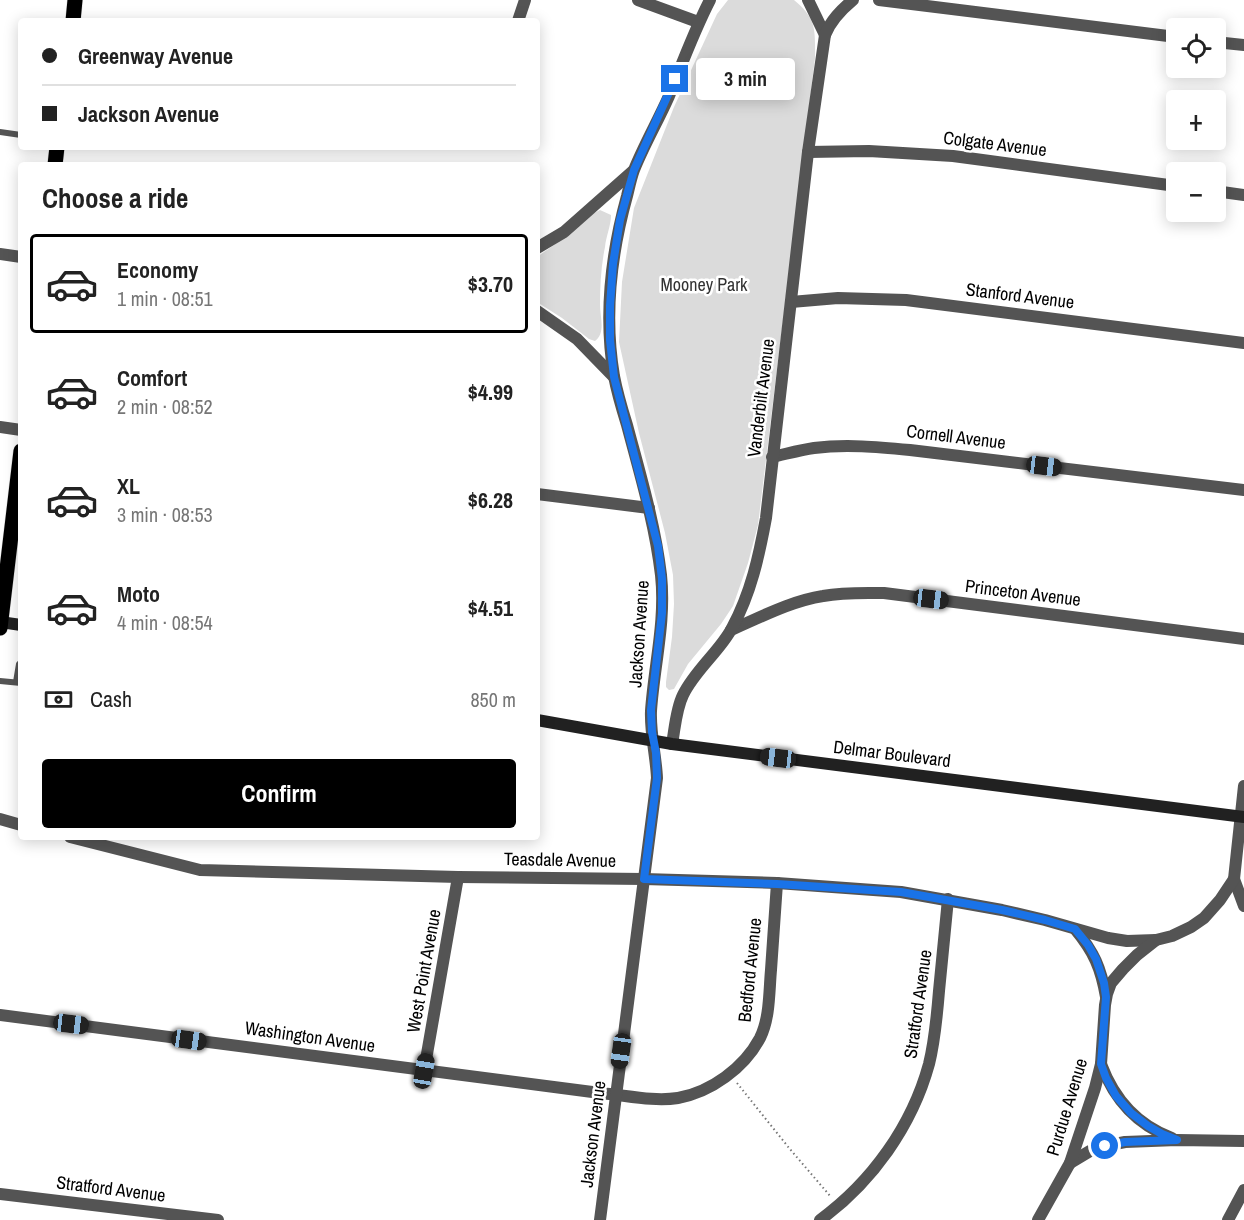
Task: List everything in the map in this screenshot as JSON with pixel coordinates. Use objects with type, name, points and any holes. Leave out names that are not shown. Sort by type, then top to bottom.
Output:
[{"type":"main road","points":[[73,18],[75,0]]},
{"type":"main road","points":[[18,504],[17,521],[5,549],[0,624],[18,626]]},
{"type":"main road","name":"Delmar Boulevard","points":[[540,721],[672,744],[1242,816]]},
{"type":"street","points":[[519,18],[525,0]]},
{"type":"street","points":[[638,0],[698,22]]},
{"type":"street","name":"Jackson Avenue","points":[[600,1220],[657,778],[651,710],[662,613],[662,579],[658,546],[614,377],[610,340],[613,264],[620,220],[634,170],[668,98],[698,22],[710,0]]},
{"type":"street","points":[[808,0],[825,35]]},
{"type":"street","name":"Vanderbilt Avenue","points":[[672,744],[682,696],[692,679],[732,630],[749,592],[759,557],[766,518],[808,152],[825,35],[841,10],[853,0]]},
{"type":"street","points":[[879,0],[1166,36]]},
{"type":"street","points":[[1226,43],[1244,45]]},
{"type":"street","name":"Colgate Avenue","points":[[808,152],[869,151],[953,156],[1166,185]]},
{"type":"street","points":[[540,246],[572,225],[634,170]]},
{"type":"street","points":[[1226,193],[1244,195]]},
{"type":"street","points":[[0,254],[18,257]]},
{"type":"street","name":"Stanford Avenue","points":[[791,302],[838,298],[906,300],[1244,343]]},
{"type":"street","points":[[540,313],[577,339],[614,377]]},
{"type":"street","points":[[0,427],[18,430]]},
{"type":"street","name":"Cornell Avenue","points":[[772,457],[814,448],[838,446],[910,450],[1244,490]]},
{"type":"street","points":[[540,494],[649,508]]},
{"type":"street","name":"Princeton Avenue","points":[[732,630],[783,607],[822,596],[866,592],[1244,639]]},
{"type":"street","name":"Purdue Avenue","points":[[1106,997],[1111,983],[1123,969],[1156,940],[1172,936],[1204,918],[1234,879],[1244,786]]},
{"type":"street","points":[[0,819],[18,824]]},
{"type":"street","name":"Teasdale Avenue","points":[[82,840],[200,870],[644,879],[901,892],[1002,910],[1108,938],[1127,941],[1156,940]]},
{"type":"street","name":"West Point Avenue","points":[[424,1071],[458,877]]},
{"type":"street","points":[[1234,879],[1244,906]]},
{"type":"street","name":"Bedford Avenue","points":[[616,1094],[658,1099],[677,1098],[698,1092],[730,1074],[748,1056],[761,1036],[767,1013],[777,884]]},
{"type":"street","name":"Stratford Avenue","points":[[820,1220],[856,1188],[886,1155],[920,1094],[935,1029],[948,899]]},
{"type":"street","name":"Purdue Avenue","points":[[1038,1220],[1070,1163],[1101,1064],[1106,997],[1102,973],[1088,945],[1075,929]]},
{"type":"street","name":"Washington Avenue","points":[[0,1015],[616,1094]]},
{"type":"street","points":[[1101,1064],[1116,1096],[1131,1113],[1148,1126],[1177,1140]]},
{"type":"street","points":[[1070,1163],[1090,1151],[1125,1142],[1244,1141]]},
{"type":"street","points":[[1227,1220],[1244,1190]]},
{"type":"street","name":"Stratford Avenue","points":[[0,1194],[218,1220]]},
{"type":"lane","points":[[0,132],[18,135]]},
{"type":"lane","points":[[0,681],[18,682]]},
{"type":"path","points":[[730,1074],[838,1205]]},
{"type":"green space","name":"Mooney Park","points":[[728,0],[794,0],[811,19],[815,40],[815,58],[758,525],[733,606],[688,664],[674,689],[669,690],[666,682],[672,637],[673,575],[619,342],[622,282],[634,208],[674,107],[717,14]]},
{"type":"green space","points":[[600,210],[611,215],[601,276],[602,324],[600,334],[595,341],[540,304],[540,255]]},
{"type":"route","points":[[675,79],[634,170],[620,220],[613,264],[610,306],[610,340],[614,377],[658,546],[662,579],[662,613],[651,710],[657,778],[644,879],[901,892],[1002,910],[1075,929],[1088,945],[1102,973],[1106,997],[1101,1064],[1106,1078],[1116,1096],[1131,1113],[1148,1126],[1177,1140],[1125,1142],[1105,1146]]}]
